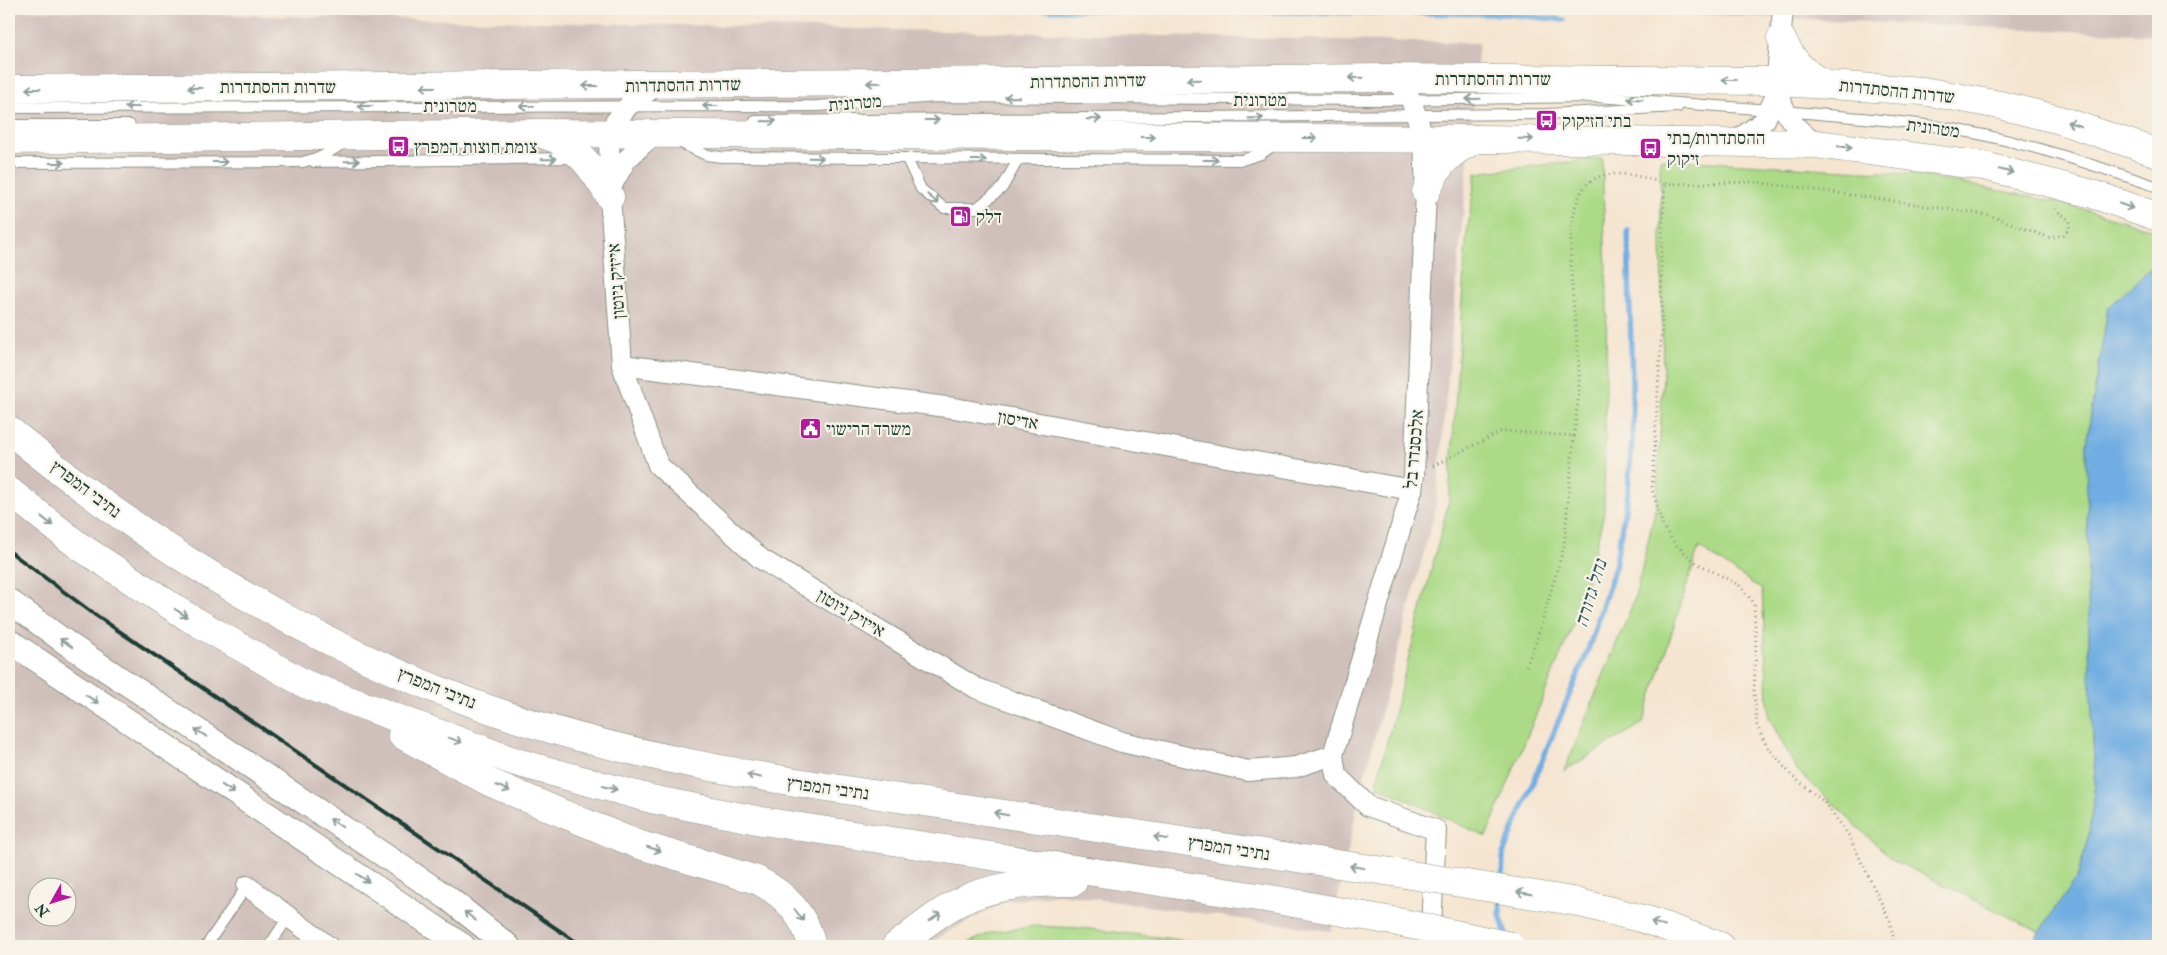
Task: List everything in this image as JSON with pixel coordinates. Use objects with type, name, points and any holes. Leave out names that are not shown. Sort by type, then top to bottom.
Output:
[{"type":"highway","points":[[1780,38],[1796,65],[1808,76],[1825,84]]},
{"type":"highway","name":"שדרות ההסתדרות","points":[[9,89],[1391,78],[1777,81],[1922,91],[2000,105],[2060,120],[2158,153]]},
{"type":"highway","points":[[9,140],[538,133],[617,121],[661,134],[1393,139],[1417,118],[1477,139],[1816,144],[1984,166],[2093,194],[2158,217]]},
{"type":"highway","points":[[538,133],[568,145],[583,158],[610,197]]},
{"type":"highway","points":[[1426,192],[1434,174],[1447,158],[1462,146],[1477,139]]},
{"type":"highway","name":"נתיבי המפרץ","points":[[9,430],[131,523],[212,576],[245,595],[311,631],[396,672],[466,701],[529,721],[660,756],[769,779],[1405,874],[1572,901],[1648,920],[1720,946]]},
{"type":"highway","points":[[9,491],[80,546],[188,617],[305,684],[489,782],[637,844],[756,880],[773,888],[799,914],[808,928],[812,946]]},
{"type":"highway","points":[[305,684],[516,762],[651,799],[762,821],[1278,900],[1403,922],[1510,946]]},
{"type":"highway","points":[[896,946],[940,913],[970,897],[1037,882],[1080,882],[1278,900]]},
{"type":"street","points":[[1783,9],[1777,81],[1777,111],[1816,144]]},
{"type":"street","points":[[1391,78],[1401,87],[1417,118]]},
{"type":"street","points":[[617,121],[657,85]]},
{"type":"street","points":[[1736,142],[1777,111]]},
{"type":"street","name":"אלכסנדר בל","points":[[1333,755],[1413,482],[1426,192],[1417,118]]},
{"type":"street","name":"אייזיק ניוטון","points":[[617,121],[610,197],[622,365],[658,465],[761,559],[976,688],[1122,742],[1248,771],[1296,767],[1333,755]]},
{"type":"street","name":"אייזיק ניוטון","points":[[610,197],[613,181],[631,153],[661,134]]},
{"type":"street","name":"אלכסנדר בל","points":[[1393,139],[1411,154],[1421,174],[1426,192]]},
{"type":"street","name":"אדיסון","points":[[622,365],[954,408],[1413,482]]},
{"type":"street","points":[[9,602],[68,644],[448,898],[508,946]]},
{"type":"street","points":[[9,641],[463,946]]},
{"type":"street","points":[[1333,755],[1336,774],[1368,806],[1436,830],[1430,946]]},
{"type":"street","points":[[247,886],[328,946]]},
{"type":"lane","name":"מטרונית","points":[[9,108],[617,121],[937,97],[1417,118],[1597,97],[1934,126],[1995,138],[2111,170],[2158,187]]},
{"type":"lane","name":"מטרונית","points":[[741,121],[1417,118],[1606,112],[1701,105]]},
{"type":"lane","points":[[9,125],[143,125]]},
{"type":"lane","points":[[661,134],[706,155],[721,157],[1018,160],[1242,160],[1261,154],[1283,138]]},
{"type":"lane","points":[[303,162],[323,156],[353,136]]},
{"type":"lane","points":[[9,163],[303,162],[583,158]]},
{"type":"lane","points":[[907,159],[921,189],[944,208],[977,208],[1002,188],[1018,160]]},
{"type":"lane","points":[[206,946],[247,886]]},
{"type":"lane","points":[[269,946],[288,916]]},
{"type":"path","points":[[1526,667],[1537,639],[1564,546],[1580,373],[1571,271],[1572,219],[1582,191],[1593,180],[1613,174],[1635,174],[1665,184],[1753,182],[1990,215],[2050,238],[2063,236],[2069,229]]},
{"type":"path","points":[[1665,184],[1661,257],[1662,325],[1652,489],[1654,498],[1663,526],[1676,544],[1695,562],[1739,585],[1754,603],[1756,646],[1754,692],[1757,726],[1766,745],[1787,770],[1823,801],[1848,834],[1890,921],[1895,946]]},
{"type":"path","points":[[1413,482],[1502,431],[1574,436]]},
{"type":"shaded area","points":[[1582,9],[2158,9],[2158,35]]},
{"type":"shaded area","points":[[9,10],[1479,43],[1436,506],[1360,793],[1331,931],[1059,894],[1006,901],[944,934],[927,946],[9,946]]},
{"type":"green space","points":[[1602,158],[1607,298],[1604,513],[1583,600],[1486,837],[1376,785],[1449,501],[1466,240],[1476,173]]},
{"type":"green space","points":[[1660,159],[1914,174],[2062,203],[2158,231],[2158,262],[2108,308],[2086,445],[2089,650],[2095,783],[2089,835],[2077,878],[2040,932],[1893,860],[1797,770],[1769,718],[1762,590],[1699,547],[1643,723],[1564,771],[1635,598],[1657,502],[1663,373]]},
{"type":"green space","points":[[1035,926],[1081,928],[1232,946],[961,946],[993,932]]},
{"type":"water","points":[[2158,261],[2158,946],[2029,946],[2077,878],[2089,835],[2095,783],[2089,650],[2086,445],[2108,308]]},
{"type":"waterway","name":"נחל גדורה","points":[[969,9],[1508,14],[1564,20]]},
{"type":"waterway","name":"נחל גדורה","points":[[1502,882],[1503,854],[1587,653],[1615,567],[1628,492],[1633,427],[1628,231]]},
{"type":"waterway","name":"נחל גדורה","points":[[1501,896],[1500,915],[1507,938]]},
{"type":"railway","points":[[9,551],[94,614],[582,946]]},
{"type":"place","name":"בתי הזיקוק","points":[[1546,121]]},
{"type":"place","name":"צומת חוצות המפרץ","points":[[398,147]]},
{"type":"place","name":"ההסתדרות/בתי זיקוק","points":[[1651,148]]},
{"type":"place","name":"דלק","points":[[960,217]]},
{"type":"place","name":"משרד הרישוי","points":[[810,429]]}]
